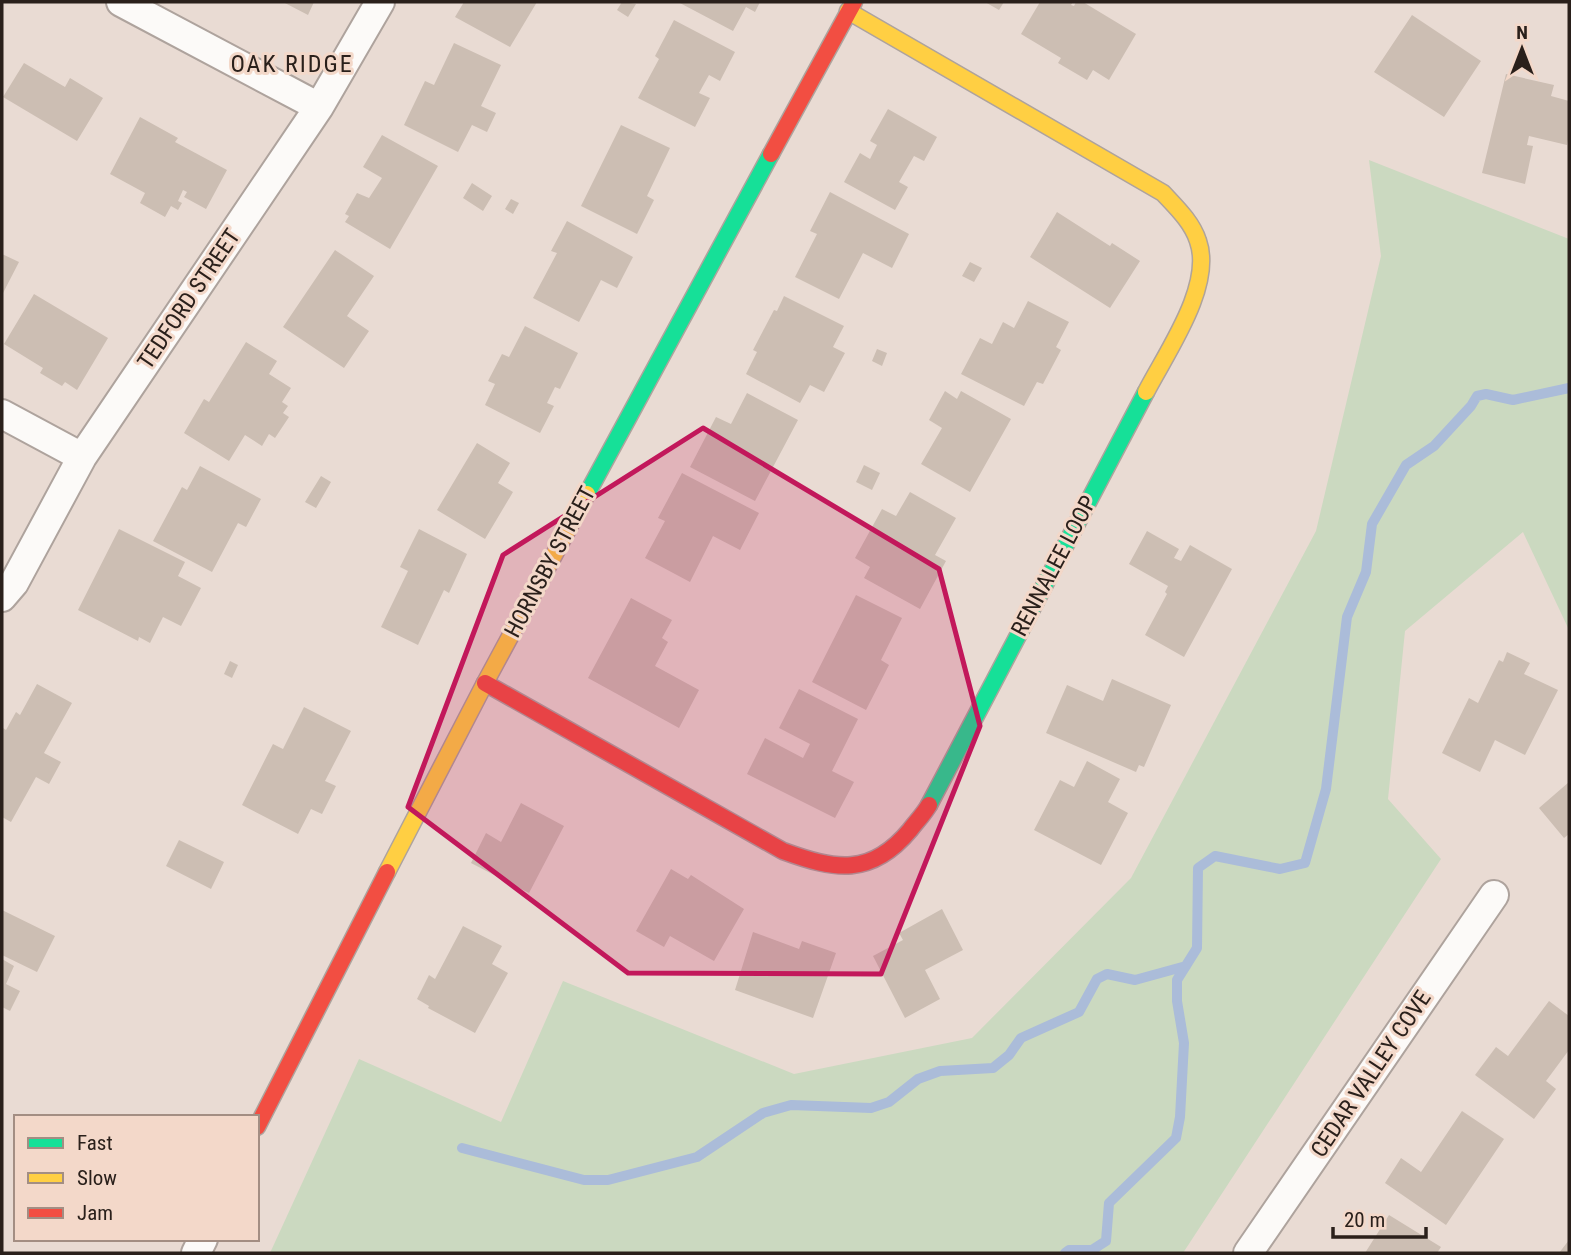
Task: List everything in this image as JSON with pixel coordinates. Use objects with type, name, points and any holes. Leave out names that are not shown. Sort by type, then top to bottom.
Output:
[{"type":"street","points":[[121,2],[319,107]]},
{"type":"street","name":"TEDFORD STREET","points":[[2,597],[14,583],[82,457],[319,107],[380,2]]},
{"type":"street","name":"HORNSBY STREET","points":[[259,1123],[485,683],[851,6]]},
{"type":"street","name":"RENNALEE LOOP","points":[[485,683],[783,851],[820,864],[850,866],[879,859],[901,839],[927,808],[1192,304],[1201,275],[1202,247],[1190,221],[1163,193],[851,6]]},
{"type":"street","points":[[2,414],[82,457]]},
{"type":"street","name":"CEDAR VALLEY COVE","points":[[1248,1253],[1494,895]]},
{"type":"highlighted area","points":[[703,428],[939,569],[980,726],[881,974],[628,973],[408,807],[503,555]]},
{"type":"green space","points":[[1369,160],[1569,239],[1569,630],[1523,532],[1405,631],[1388,799],[1441,859],[1183,1253],[270,1253],[359,1059],[501,1122],[563,981],[794,1074],[972,1038],[1131,878],[1316,531],[1381,256]]},
{"type":"building","points":[[283,2],[314,2],[308,15]]},
{"type":"building","points":[[464,2],[537,2],[510,47],[455,17]]},
{"type":"building","points":[[622,2],[636,4],[628,17],[617,10]]},
{"type":"building","points":[[678,2],[760,2],[755,12],[746,7],[733,31]]},
{"type":"building","points":[[985,2],[1004,2],[999,10]]},
{"type":"building","points":[[1040,2],[1073,2],[1071,5],[1074,6],[1076,2],[1083,2],[1136,34],[1109,80],[1093,70],[1087,80],[1058,63],[1061,58],[1021,34]]},
{"type":"building","points":[[1412,15],[1481,61],[1444,117],[1374,72]]},
{"type":"building","points":[[674,20],[735,52],[720,81],[709,75],[699,93],[710,98],[695,127],[638,98],[659,59],[655,56]]},
{"type":"building","points":[[454,43],[501,65],[481,106],[496,113],[487,132],[472,125],[458,152],[404,125],[425,81],[434,85]]},
{"type":"building","points":[[24,63],[65,87],[70,78],[103,98],[77,141],[3,97]]},
{"type":"building","points":[[1506,74],[1554,85],[1551,96],[1569,101],[1567,145],[1529,136],[1527,145],[1533,146],[1525,184],[1482,173]]},
{"type":"building","points":[[888,109],[937,137],[924,161],[914,156],[899,182],[908,187],[895,210],[844,182],[860,153],[870,159],[877,145],[870,141]]},
{"type":"building","points":[[140,117],[178,138],[175,142],[227,170],[206,209],[184,197],[187,192],[183,190],[178,201],[182,203],[178,210],[171,206],[165,217],[140,203],[145,193],[110,174]]},
{"type":"building","points":[[621,125],[670,148],[647,196],[654,200],[637,234],[581,206]]},
{"type":"building","points":[[382,135],[438,166],[390,249],[345,222],[349,216],[345,214],[357,193],[369,198],[382,178],[363,167]]},
{"type":"building","points":[[472,183],[492,196],[483,211],[463,198]]},
{"type":"building","points":[[830,192],[909,234],[892,268],[863,253],[839,299],[795,277],[817,234],[810,231]]},
{"type":"building","points":[[511,199],[519,203],[513,214],[505,209]]},
{"type":"building","points":[[1057,212],[1110,246],[1112,243],[1140,261],[1110,308],[1030,257]]},
{"type":"building","points":[[567,221],[633,257],[617,288],[601,280],[579,322],[533,298],[557,253],[551,251]]},
{"type":"building","points":[[335,250],[374,276],[347,316],[369,331],[344,368],[283,327]]},
{"type":"building","points":[[2,254],[19,262],[2,295]]},
{"type":"building","points":[[970,262],[982,268],[974,282],[962,276]]},
{"type":"building","points":[[34,294],[108,338],[77,390],[65,382],[62,386],[40,373],[43,368],[4,344]]},
{"type":"building","points":[[784,296],[844,326],[833,347],[845,353],[824,392],[810,385],[800,403],[746,374],[757,352],[753,350]]},
{"type":"building","points":[[1028,301],[1069,322],[1056,347],[1061,350],[1043,384],[1037,382],[1024,406],[961,374],[980,338],[992,344],[1003,322],[1014,328]]},
{"type":"building","points":[[525,326],[578,353],[560,389],[555,387],[547,403],[554,406],[540,433],[485,405],[495,384],[488,381],[502,354],[509,357]]},
{"type":"building","points":[[246,342],[277,361],[269,374],[291,388],[282,402],[288,406],[283,413],[289,417],[275,438],[269,434],[262,446],[245,435],[229,461],[184,433],[204,399],[209,402]]},
{"type":"building","points":[[877,349],[887,353],[882,366],[872,361]]},
{"type":"building","points":[[945,391],[957,399],[961,391],[1011,419],[970,492],[921,464],[942,428],[929,420]]},
{"type":"building","points":[[747,393],[798,420],[755,501],[690,467],[716,417],[731,424]]},
{"type":"building","points":[[477,443],[510,463],[498,483],[513,492],[485,539],[437,510]]},
{"type":"building","points":[[864,465],[880,473],[872,490],[856,482]]},
{"type":"building","points":[[200,466],[261,499],[246,527],[238,523],[212,572],[153,541],[182,487],[187,490]]},
{"type":"building","points":[[682,473],[759,513],[740,550],[713,536],[690,582],[645,558],[665,521],[658,518]]},
{"type":"building","points":[[321,476],[331,482],[316,508],[305,502]]},
{"type":"building","points":[[910,492],[956,518],[935,555],[946,561],[920,609],[864,578],[870,567],[855,558],[882,509],[896,516]]},
{"type":"building","points":[[119,529],[185,562],[178,576],[201,588],[181,626],[163,617],[150,643],[139,637],[138,641],[78,610]]},
{"type":"building","points":[[419,529],[467,554],[449,593],[444,590],[418,645],[381,627],[408,571],[400,567]]},
{"type":"building","points":[[1147,531],[1179,549],[1174,558],[1181,561],[1190,545],[1232,569],[1184,657],[1145,635],[1167,594],[1165,592],[1168,586],[1129,564]]},
{"type":"building","points":[[856,595],[902,618],[881,660],[889,665],[866,710],[812,682]]},
{"type":"building","points":[[631,598],[672,620],[662,638],[668,642],[655,666],[699,690],[679,728],[588,678]]},
{"type":"building","points":[[1507,652],[1530,663],[1524,674],[1558,690],[1525,755],[1495,740],[1480,772],[1442,753],[1469,698],[1478,703],[1499,660],[1503,662]]},
{"type":"building","points":[[230,661],[238,665],[232,678],[224,674]]},
{"type":"building","points":[[1112,679],[1171,705],[1144,767],[1139,765],[1136,772],[1046,733],[1067,685],[1103,701]]},
{"type":"building","points":[[37,684],[72,703],[44,753],[61,762],[49,784],[36,777],[11,822],[2,817],[2,731],[3,728],[6,730],[16,712],[20,715]]},
{"type":"building","points":[[799,689],[858,719],[832,771],[854,782],[835,818],[747,774],[765,738],[803,758],[810,744],[779,728]]},
{"type":"building","points":[[304,707],[351,731],[325,781],[336,786],[322,814],[311,809],[298,834],[242,805],[273,744],[283,749]]},
{"type":"building","points":[[1087,761],[1120,779],[1108,802],[1128,813],[1101,865],[1034,830],[1060,780],[1074,787]]},
{"type":"building","points":[[1569,782],[1569,834],[1564,838],[1539,808]]},
{"type":"building","points":[[521,803],[564,826],[529,893],[471,863],[486,833],[501,842]]},
{"type":"building","points":[[179,840],[224,862],[211,889],[166,866]]},
{"type":"building","points":[[671,869],[688,879],[691,875],[744,909],[714,961],[670,936],[664,947],[636,931]]},
{"type":"building","points":[[942,909],[963,950],[925,970],[940,999],[905,1018],[873,956],[903,940],[899,933]]},
{"type":"building","points":[[2,910],[55,936],[37,972],[2,955]]},
{"type":"building","points":[[463,926],[502,946],[492,964],[508,973],[475,1033],[428,1008],[429,1006],[417,999],[429,975],[435,979]]},
{"type":"building","points":[[753,932],[799,949],[802,941],[836,953],[813,1018],[735,990]]},
{"type":"building","points":[[2,959],[14,966],[6,984],[20,991],[10,1011],[2,1007]]},
{"type":"building","points":[[1549,1001],[1569,1016],[1569,1050],[1546,1081],[1556,1089],[1534,1119],[1475,1075],[1496,1047],[1508,1056]]},
{"type":"building","points":[[1462,1111],[1504,1139],[1446,1225],[1385,1183],[1401,1158],[1421,1172]]},
{"type":"building","points":[[1389,1215],[1441,1247],[1437,1253],[1365,1253]]},
{"type":"building","points":[[1569,1240],[1569,1253],[1559,1253]]},
{"type":"waterway","points":[[1065,1253],[1069,1250],[1092,1250],[1106,1241],[1109,1203],[1176,1138],[1180,1117],[1184,1043],[1177,1001],[1177,980],[1197,948],[1198,868],[1215,856],[1280,869],[1305,863],[1326,789],[1347,617],[1366,572],[1372,524],[1406,465],[1434,446],[1477,396],[1486,394],[1513,400],[1569,388]]},
{"type":"waterway","points":[[462,1148],[584,1180],[608,1180],[697,1157],[763,1113],[791,1105],[871,1108],[889,1102],[918,1079],[940,1071],[993,1068],[1009,1055],[1021,1038],[1079,1012],[1097,979],[1107,974],[1135,980],[1186,966]]},
{"type":"traffic: fast","points":[[587,494],[771,154]]},
{"type":"traffic: fast","points":[[929,805],[1146,392]]},
{"type":"traffic: slow","points":[[848,11],[1163,193],[1183,215],[1198,241],[1201,259],[1199,278],[1186,319],[1146,392]]},
{"type":"traffic: slow","points":[[387,872],[587,494]]},
{"type":"traffic: jam","points":[[771,154],[854,2]]},
{"type":"traffic: jam","points":[[485,683],[783,851],[819,862],[851,865],[881,856],[910,830],[929,805]]},
{"type":"traffic: jam","points":[[259,1123],[387,872]]},
{"type":"district","name":"OAK RIDGE","points":[[292,64]]}]
